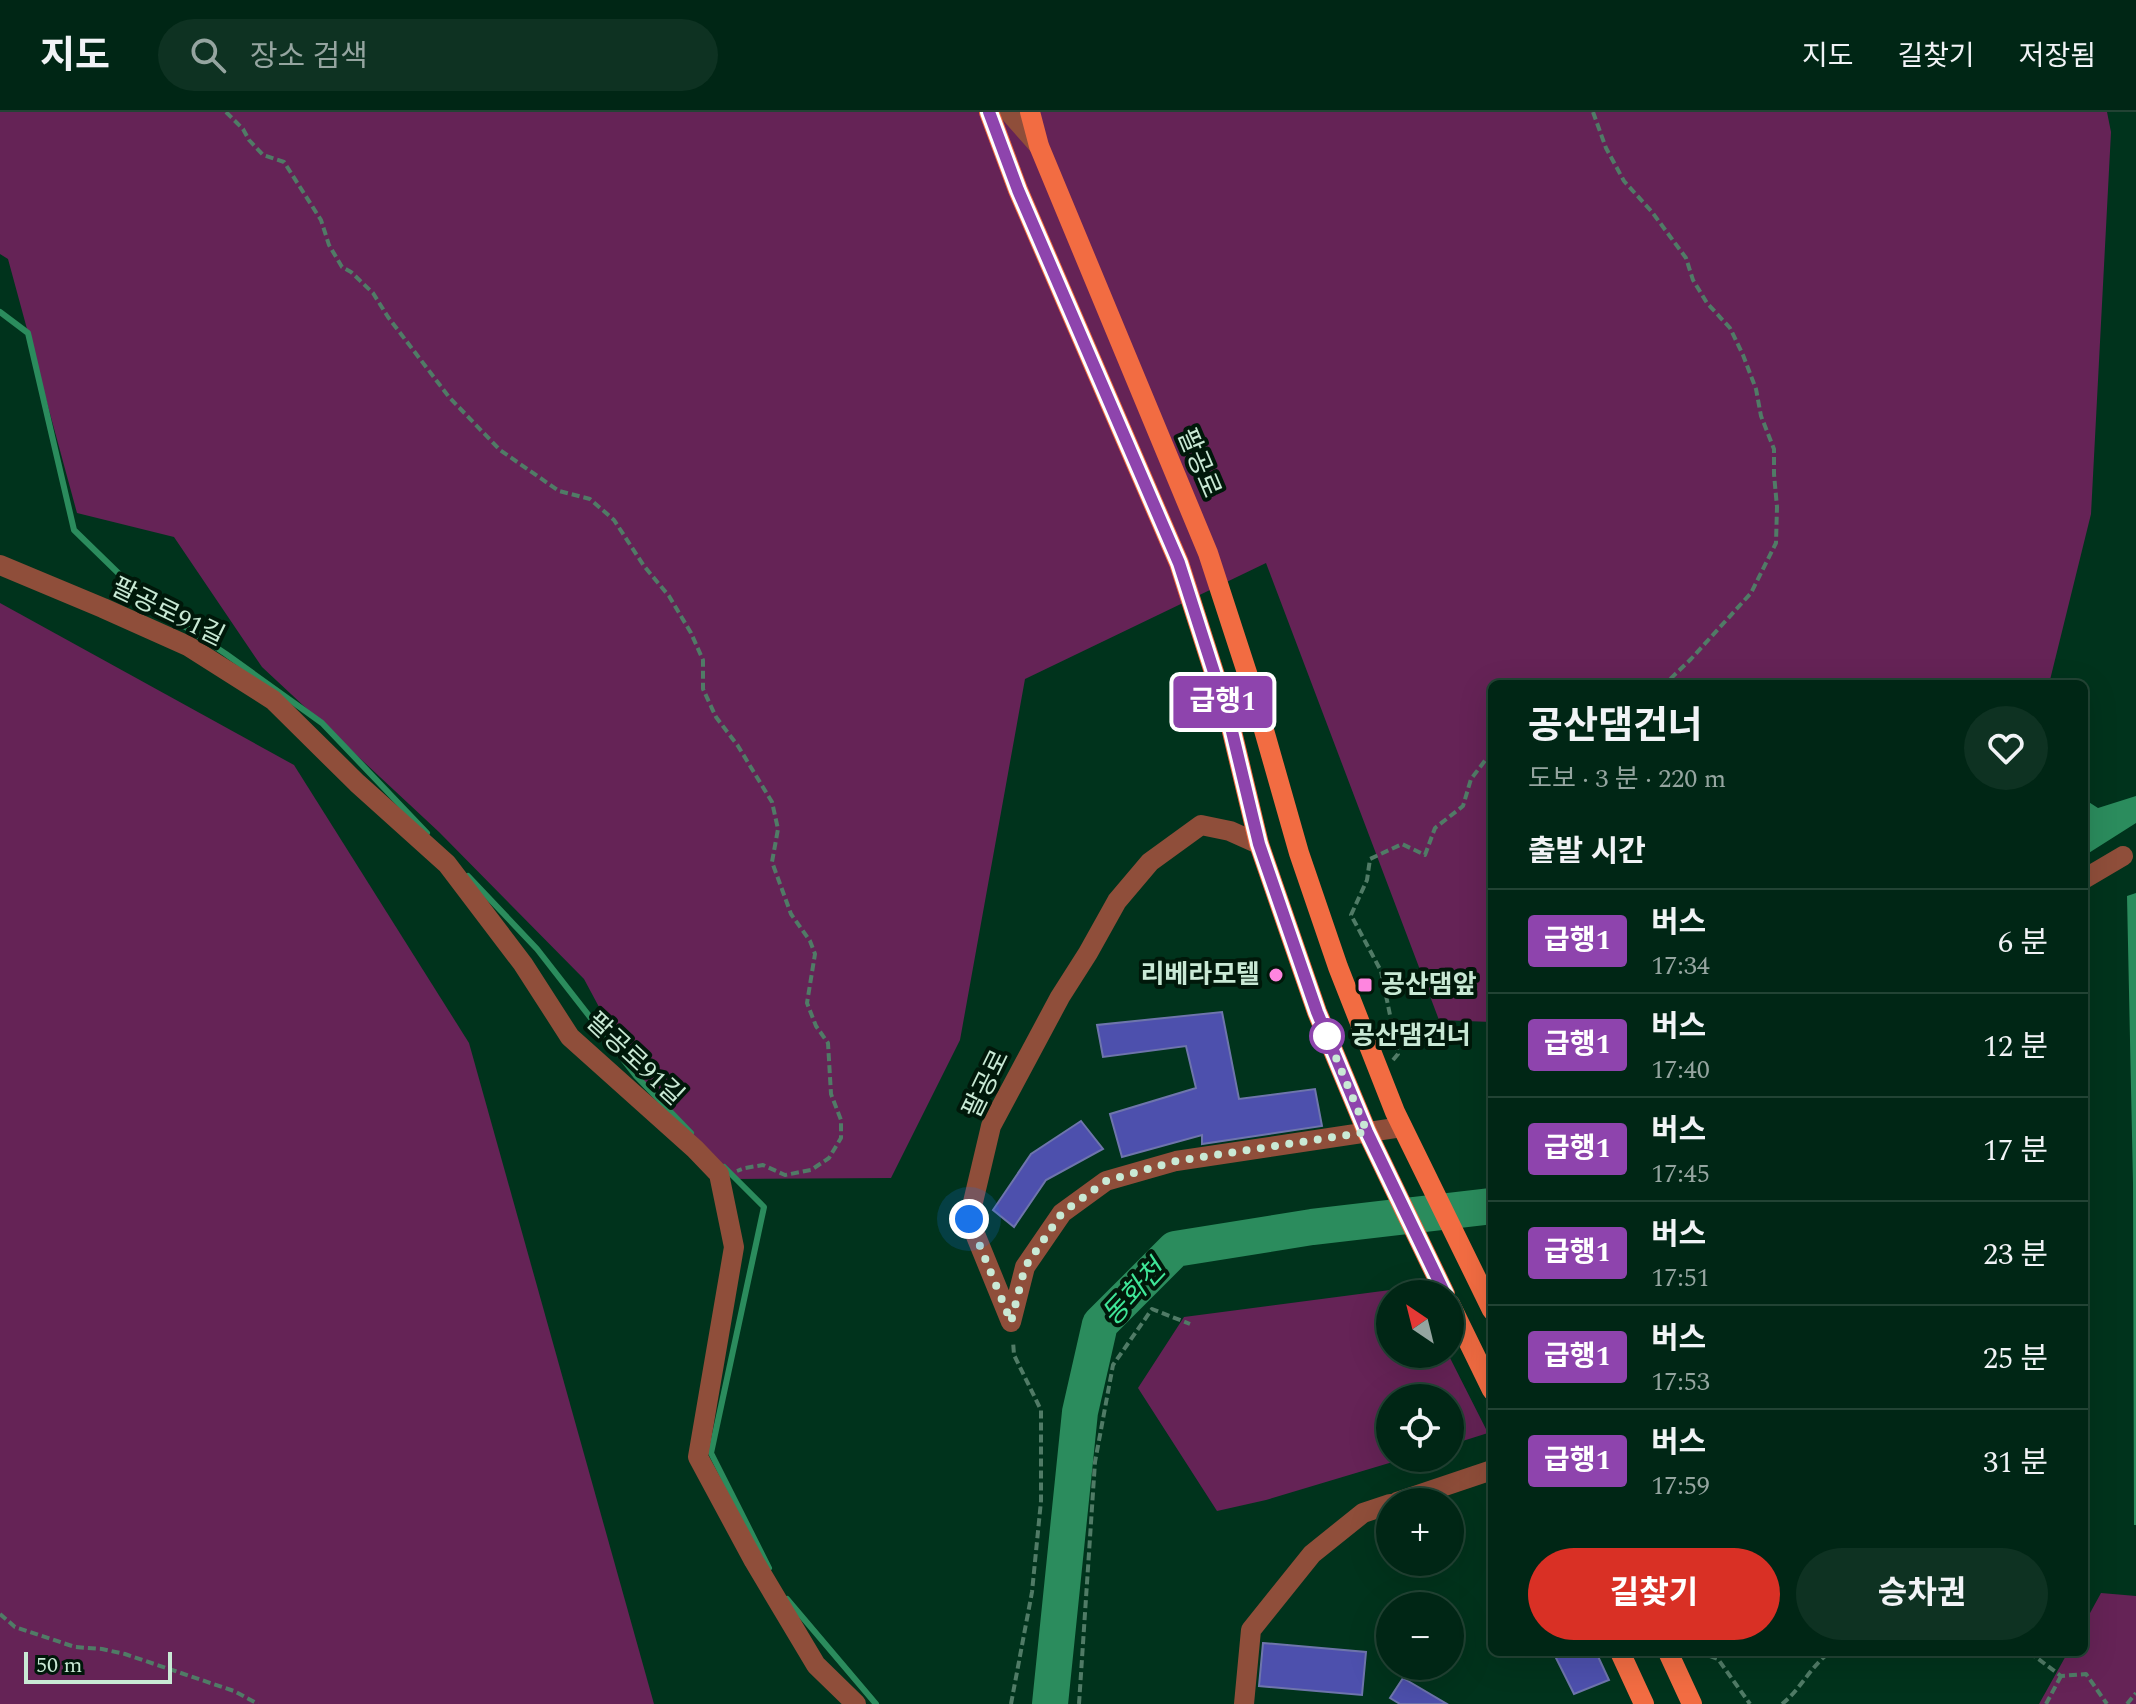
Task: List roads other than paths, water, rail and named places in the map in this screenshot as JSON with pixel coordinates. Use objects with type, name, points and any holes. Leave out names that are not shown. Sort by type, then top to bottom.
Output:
[{"type":"main road","points":[[989,112],[1018,190],[1179,563],[1229,719],[1259,844],[1317,1012],[1367,1132],[1438,1280]]},
{"type":"main road","name":"팔공로","points":[[1030,112],[1039,146],[1208,553],[1252,688],[1299,853],[1338,967],[1402,1127],[1488,1301]]},
{"type":"main road","points":[[1464,1333],[1488,1382]]},
{"type":"main road","points":[[1622,1656],[1644,1704]]},
{"type":"main road","points":[[1670,1656],[1692,1704]]},
{"type":"street","points":[[1009,112],[1039,146]]},
{"type":"street","name":"팔공로91길","points":[[0,565],[188,646],[273,700],[357,783],[447,864],[523,964],[570,1037],[719,1174],[734,1247],[698,1457],[754,1561],[816,1665],[856,1704]]},
{"type":"street","name":"팔공로","points":[[1259,844],[1230,831],[1201,825],[1150,862],[1117,901],[1060,997],[991,1126],[969,1219],[1011,1322],[1025,1267],[1062,1213],[1106,1181],[1176,1161],[1367,1132]]},
{"type":"street","points":[[2088,877],[2123,856]]},
{"type":"street","points":[[1367,1132],[1402,1127]]},
{"type":"street","points":[[1439,1488],[1488,1471]]},
{"type":"street","points":[[1244,1704],[1251,1630],[1312,1554],[1363,1513],[1376,1509]]},
{"type":"waterway","points":[[0,312],[28,333],[74,530],[148,602],[322,723],[427,833]]},
{"type":"waterway","points":[[468,876],[537,949],[636,1076],[691,1133]]},
{"type":"waterway","points":[[724,1167],[764,1207],[711,1453],[769,1568]]},
{"type":"waterway","name":"동화천","points":[[1050,1704],[1080,1412],[1100,1324],[1175,1249],[1312,1227],[1488,1206]]},
{"type":"waterway","points":[[787,1599],[876,1704]]},
{"type":"place","name":"리베라모텔","points":[[1276,975]]},
{"type":"place","name":"공산댐앞","points":[[1365,985]]},
{"type":"place","name":"공산댐건너","points":[[1327,1036]]}]
